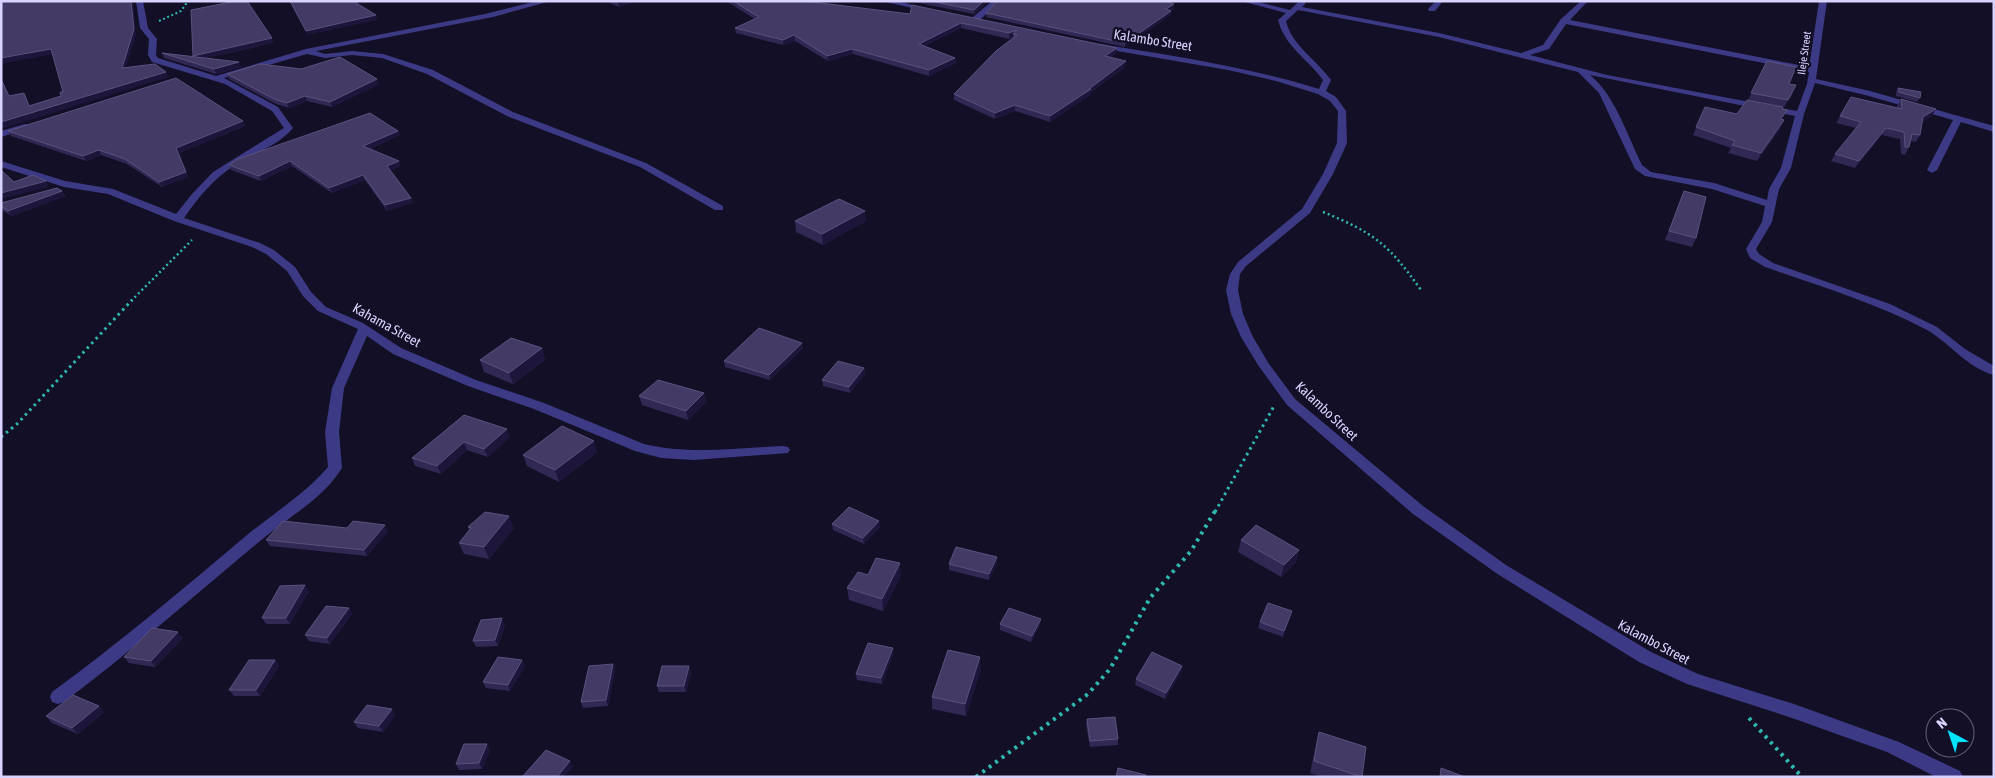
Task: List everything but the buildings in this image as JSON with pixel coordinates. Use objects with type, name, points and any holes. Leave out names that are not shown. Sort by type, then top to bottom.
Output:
[{"type":"street","points":[[139,1],[144,28],[154,44],[152,55],[156,60],[217,78],[275,109],[289,128],[277,139],[232,164],[189,204],[178,219]]},
{"type":"street","points":[[217,78],[306,51],[385,33],[488,15],[548,1]]},
{"type":"street","points":[[884,1],[935,11]]},
{"type":"street","points":[[993,22],[972,18],[996,1]]},
{"type":"street","points":[[1244,1],[1439,35],[1579,70],[1802,110]]},
{"type":"street","points":[[1304,1],[1282,20],[1283,29],[1290,42],[1321,69],[1327,80],[1320,92]]},
{"type":"street","points":[[1432,9],[1440,1]]},
{"type":"street","points":[[1522,56],[1546,47],[1564,21],[1585,1]]},
{"type":"street","name":"Ileje Street","points":[[1823,1],[1811,80],[1786,168],[1780,176],[1770,204],[1767,222],[1751,249],[1754,256],[1769,264],[1886,306],[1933,329],[1961,352],[1994,370]]},
{"type":"street","points":[[1564,21],[1813,70]]},
{"type":"street","name":"Kalambo Street","points":[[1088,44],[1250,72],[1320,92],[1333,99],[1342,111],[1342,143],[1328,174],[1306,211],[1242,264],[1235,274],[1232,290],[1237,314],[1247,337],[1264,365],[1291,402],[1418,510],[1501,568],[1645,657],[1694,679],[1794,711],[1893,747],[1954,777]]},
{"type":"street","points":[[306,51],[325,56],[352,53],[383,56],[430,72],[510,114],[643,165],[719,208]]},
{"type":"street","points":[[1579,70],[1596,84],[1603,93],[1638,167],[1648,174],[1714,186],[1770,204]]},
{"type":"street","points":[[182,77],[199,73]]},
{"type":"street","points":[[1811,80],[1994,129]]},
{"type":"street","points":[[1932,170],[1948,142],[1958,119]]},
{"type":"street","points":[[1,134],[37,123]]},
{"type":"street","name":"Kahama Street","points":[[1,164],[72,185],[110,191],[178,219],[256,244],[270,252],[291,270],[307,294],[322,309],[364,328],[397,351],[439,369],[539,406],[640,448],[661,453],[694,455],[783,450]]},
{"type":"street","points":[[48,191],[72,185]]},
{"type":"street","points":[[58,697],[117,654],[257,535],[302,502],[336,468],[332,432],[338,388],[364,328]]},
{"type":"path","points":[[144,28],[181,11],[188,1]]},
{"type":"path","points":[[1308,206],[1363,230],[1382,242],[1397,257],[1422,290]]},
{"type":"path","points":[[1,437],[16,424],[172,257],[206,228]]},
{"type":"path","points":[[976,777],[1088,694],[1110,669],[1150,598],[1190,551],[1207,526],[1282,390]]},
{"type":"path","points":[[1722,688],[1802,777]]}]
